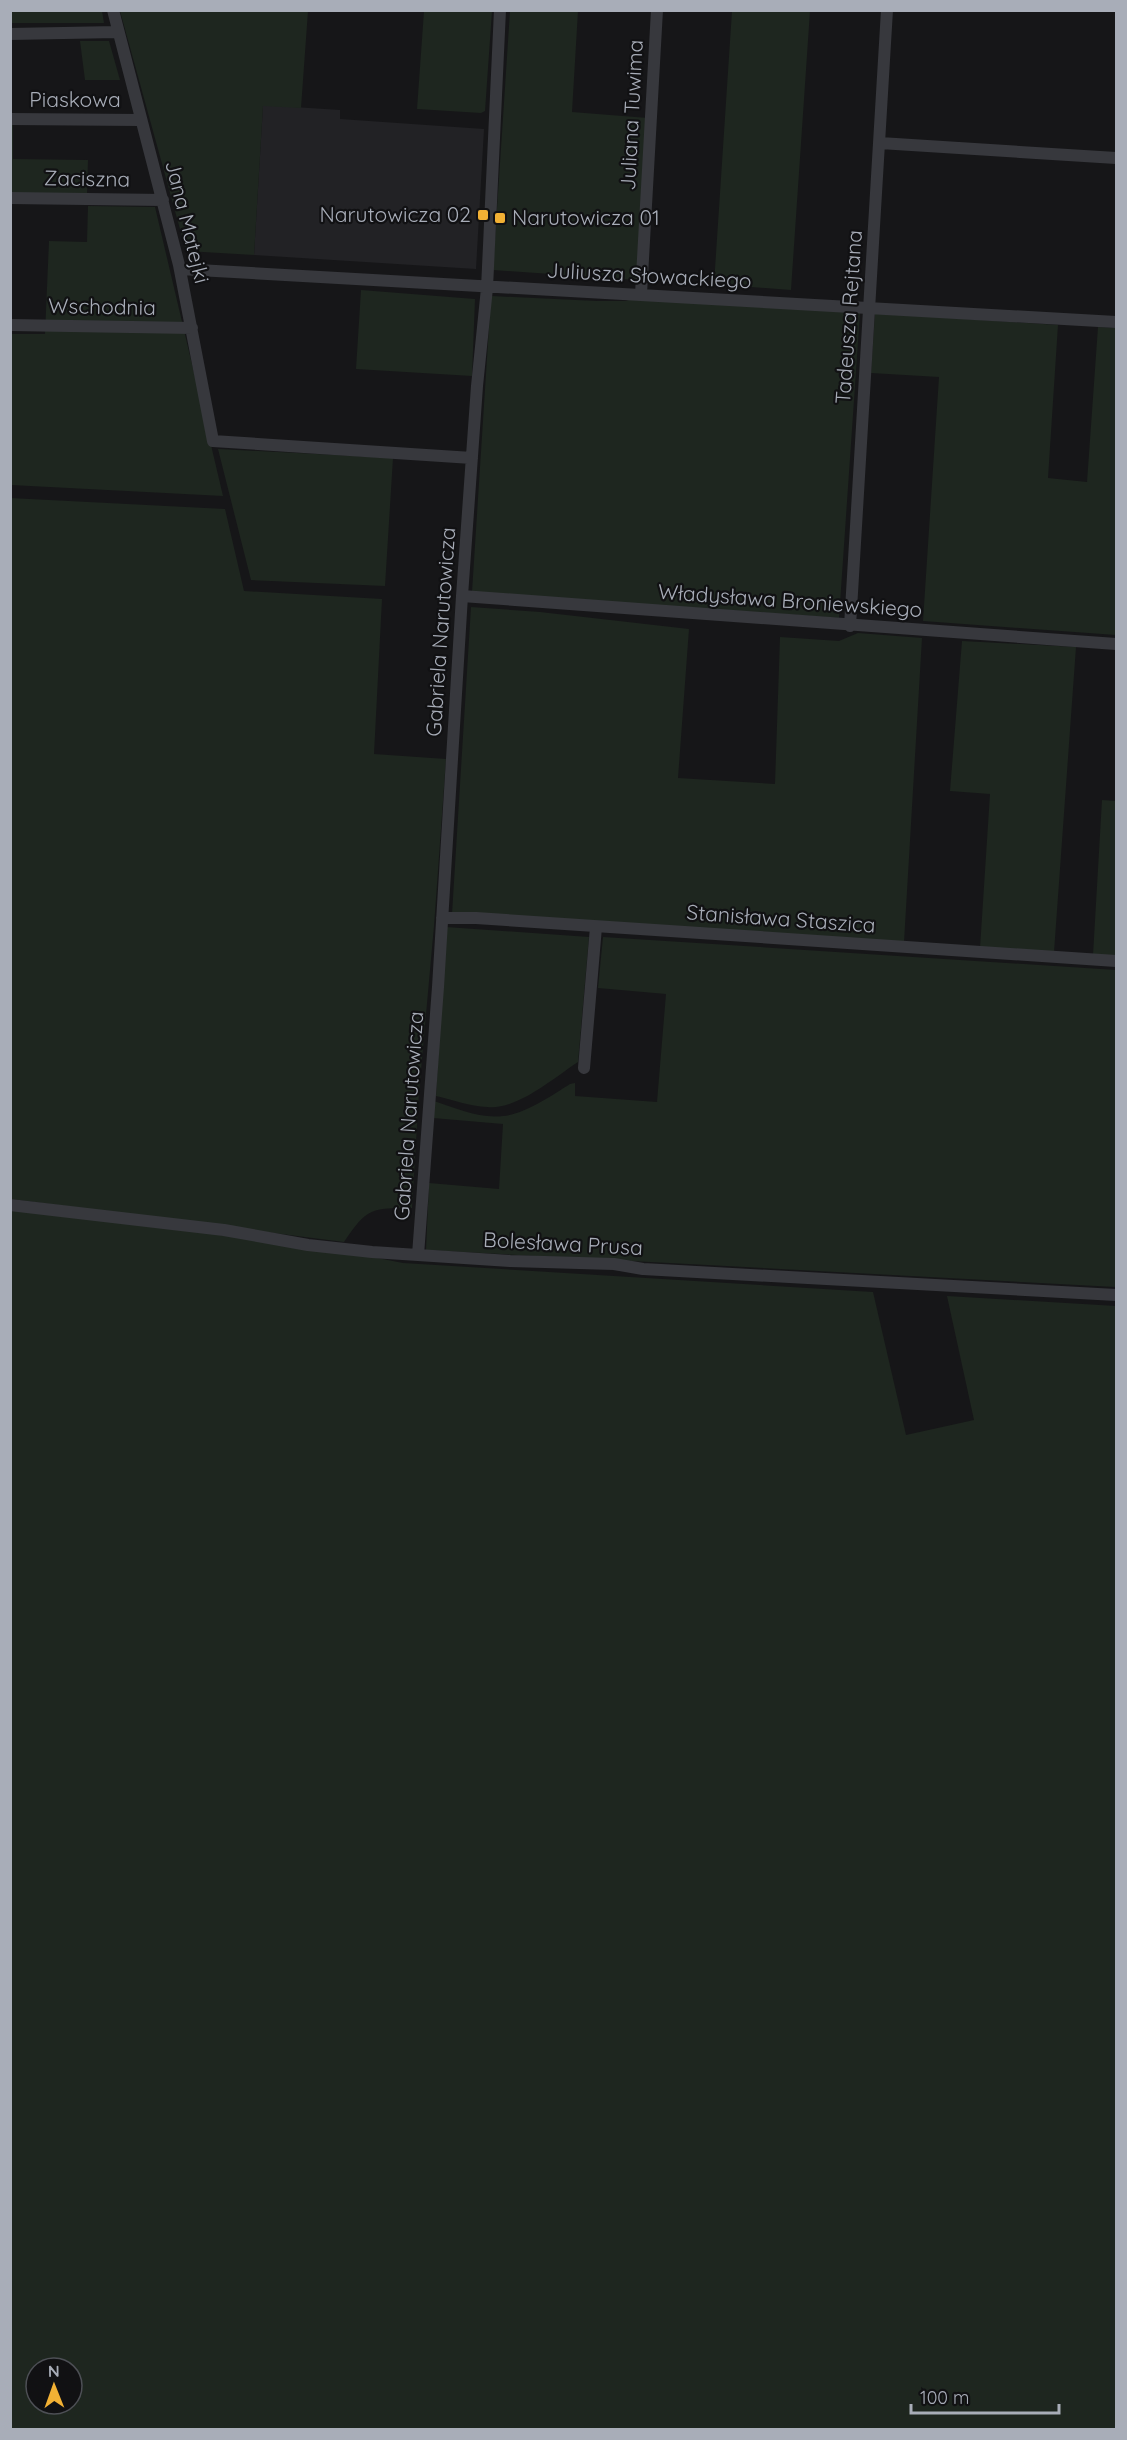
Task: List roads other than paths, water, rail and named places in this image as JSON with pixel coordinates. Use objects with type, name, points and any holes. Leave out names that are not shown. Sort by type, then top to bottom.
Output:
[{"type":"street","name":"Jana Matejki","points":[[113,10],[180,270],[211,435],[216,443],[472,458]]},
{"type":"street","name":"Gabriela Narutowicza","points":[[418,1255],[462,596],[486,288],[500,10]]},
{"type":"street","name":"Juliana Tuwima","points":[[641,294],[657,10]]},
{"type":"street","name":"Tadeusza Rejtana","points":[[850,626],[887,10]]},
{"type":"street","points":[[10,34],[117,32]]},
{"type":"street","name":"Piaskowa","points":[[10,119],[140,120]]},
{"type":"street","points":[[880,143],[1116,158]]},
{"type":"street","name":"Zaciszna","points":[[10,198],[162,200]]},
{"type":"street","name":"Juliusza Słowackiego","points":[[180,270],[1116,322]]},
{"type":"street","name":"Wschodnia","points":[[10,325],[192,328]]},
{"type":"street","name":"Władysława Broniewskiego","points":[[462,596],[1116,644]]},
{"type":"street","name":"Stanisława Staszica","points":[[442,918],[476,918],[1116,961]]},
{"type":"street","points":[[584,1068],[596,927]]},
{"type":"street","name":"Bolesława Prusa","points":[[10,1205],[224,1230],[308,1245],[418,1255],[614,1264],[642,1269],[1116,1295]]},
{"type":"place","name":"Narutowicza 02","points":[[483,215]]},
{"type":"place","name":"Narutowicza 01","points":[[500,218]]}]
